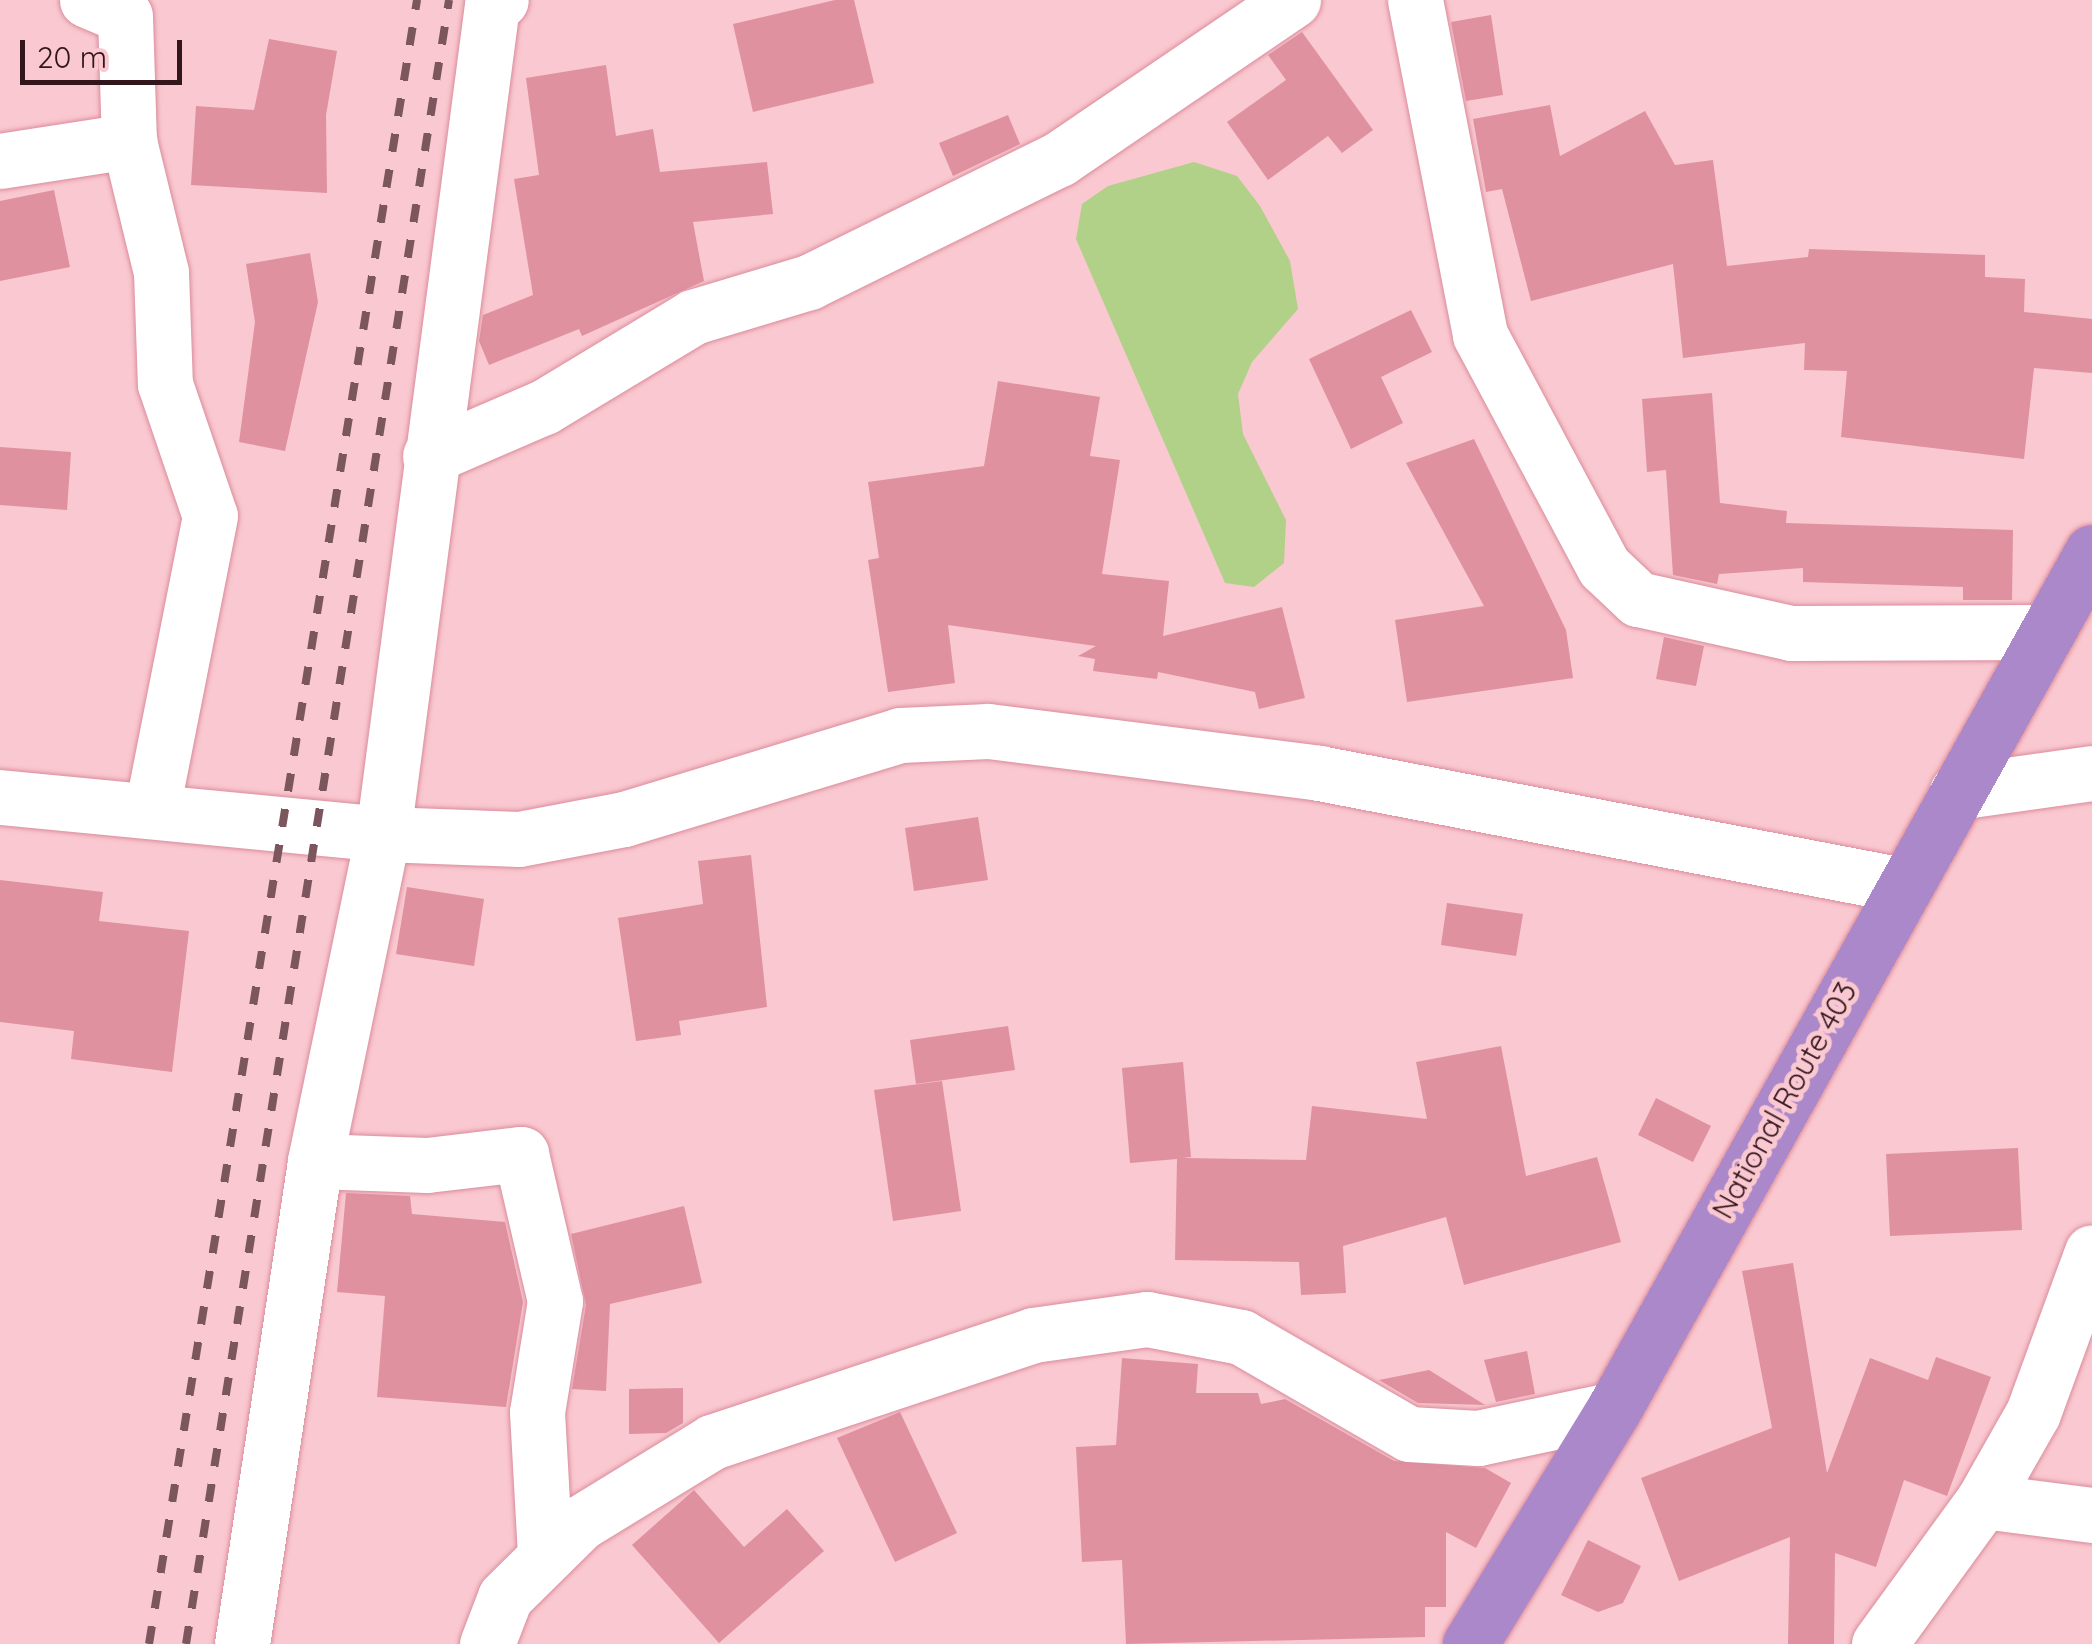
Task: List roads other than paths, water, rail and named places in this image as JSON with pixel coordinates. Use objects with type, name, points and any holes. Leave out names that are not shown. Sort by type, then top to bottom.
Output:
[{"type":"highway","name":"National Route 403","points":[[1470,1644],[1614,1409],[1902,885],[2092,552]]},
{"type":"street","points":[[87,0],[125,16],[129,141],[162,272],[165,384],[210,516],[152,808]]},
{"type":"street","points":[[242,1644],[315,1161],[382,834],[492,5],[502,0]]},
{"type":"street","points":[[430,456],[544,408],[692,317],[809,282],[1059,159],[1293,0]]},
{"type":"street","points":[[1414,0],[1480,336],[1604,568],[1638,599],[1791,634],[2044,632]]},
{"type":"street","points":[[0,161],[129,141]]},
{"type":"street","points":[[0,797],[152,808],[382,834],[519,840],[624,819],[900,735],[988,731],[1319,774],[1902,885]]},
{"type":"street","points":[[1957,792],[2092,773]]},
{"type":"street","points":[[315,1161],[427,1165],[521,1154],[555,1301],[537,1412],[545,1557]]},
{"type":"street","points":[[1880,1644],[1983,1501],[2033,1414],[2092,1252]]},
{"type":"street","points":[[488,1644],[505,1597],[580,1523],[712,1442],[1033,1335],[1148,1318],[1241,1337],[1409,1434],[1478,1438],[1614,1409]]},
{"type":"street","points":[[1983,1501],[2092,1515]]},
{"type":"railway","points":[[149,1644],[417,0]]},
{"type":"railway","points":[[186,1644],[449,0]]}]
